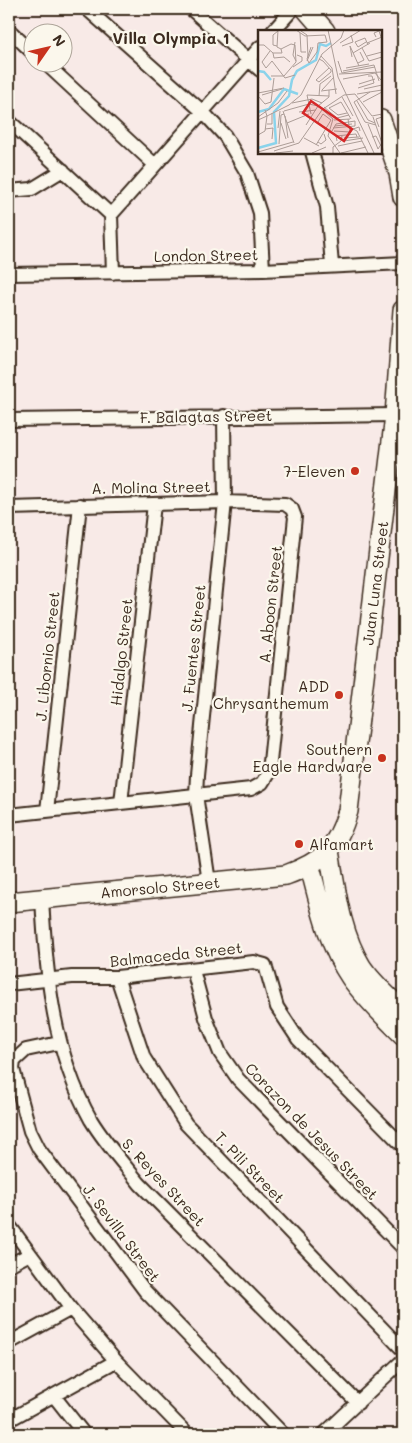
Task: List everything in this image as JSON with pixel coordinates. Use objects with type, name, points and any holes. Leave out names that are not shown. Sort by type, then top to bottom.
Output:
[{"type":"main road","points":[[306,9],[324,30]]},
{"type":"main road","points":[[382,123],[399,173],[403,198]]},
{"type":"main road","name":"Juan Luna Street","points":[[310,867],[329,851],[342,830],[348,811],[399,415],[403,310]]},
{"type":"main road","points":[[329,851],[342,921],[356,972],[368,999],[403,1035]]},
{"type":"main road","points":[[310,867],[324,921],[335,948],[356,972],[403,1011]]},
{"type":"main road","name":"Amorsolo Street","points":[[9,902],[209,882],[258,879],[286,875],[310,867]]},
{"type":"street","points":[[87,9],[203,112],[225,136],[247,173],[260,213],[263,270]]},
{"type":"street","points":[[190,9],[258,68]]},
{"type":"street","points":[[275,30],[293,9]]},
{"type":"street","points":[[9,30],[22,42]]},
{"type":"street","points":[[113,273],[111,215],[258,49]]},
{"type":"street","points":[[55,72],[156,165]]},
{"type":"street","points":[[9,121],[111,215]]},
{"type":"street","points":[[313,154],[327,207],[332,265]]},
{"type":"street","points":[[9,191],[32,189],[63,170]]},
{"type":"street","name":"London Street","points":[[9,274],[263,270],[332,265],[403,263]]},
{"type":"street","name":"F. Balagtas Street","points":[[9,420],[399,415]]},
{"type":"street","name":"J. Fuentes Street","points":[[209,882],[196,795],[225,502],[224,416]]},
{"type":"street","name":"A. Molina Street","points":[[9,508],[225,502],[285,504],[292,509]]},
{"type":"street","name":"Hidalgo Street","points":[[121,803],[154,504]]},
{"type":"street","name":"J. Libornio Street","points":[[47,811],[80,505]]},
{"type":"street","name":"A. Aboon Street","points":[[9,816],[250,789],[262,783],[269,772],[295,517],[292,509]]},
{"type":"street","name":"S. Reyes Street","points":[[42,898],[48,981],[59,1043],[92,1121],[110,1148],[140,1184],[358,1403]]},
{"type":"street","name":"Balmaceda Street","points":[[9,984],[72,977],[117,977],[254,962],[265,965],[277,1007],[298,1039],[403,1146]]},
{"type":"street","name":"Corazon de Jesus Street","points":[[193,970],[206,1018],[220,1052],[238,1079],[403,1248]]},
{"type":"street","name":"T. Pili Street","points":[[117,977],[144,1058],[186,1124],[403,1350]]},
{"type":"street","name":"J. Sevilla Street","points":[[59,1043],[26,1050],[14,1061],[13,1069],[30,1131],[39,1149],[145,1291],[283,1434]]},
{"type":"street","points":[[9,1225],[70,1309],[116,1361],[187,1434]]},
{"type":"street","points":[[9,1265],[30,1254]]},
{"type":"street","points":[[9,1343],[70,1309]]},
{"type":"street","points":[[324,1434],[403,1360]]},
{"type":"street","points":[[9,1420],[116,1361]]},
{"type":"street","points":[[54,1396],[84,1434]]},
{"type":"place","name":"7-Eleven","points":[[355,471]]},
{"type":"place","name":"ADD Chrysanthemum","points":[[339,695]]},
{"type":"place","name":"Southern Eagle Hardware","points":[[382,758]]},
{"type":"place","name":"Alfamart","points":[[299,844]]},
{"type":"district","name":"Villa Olympia 1","points":[[171,37]]}]
